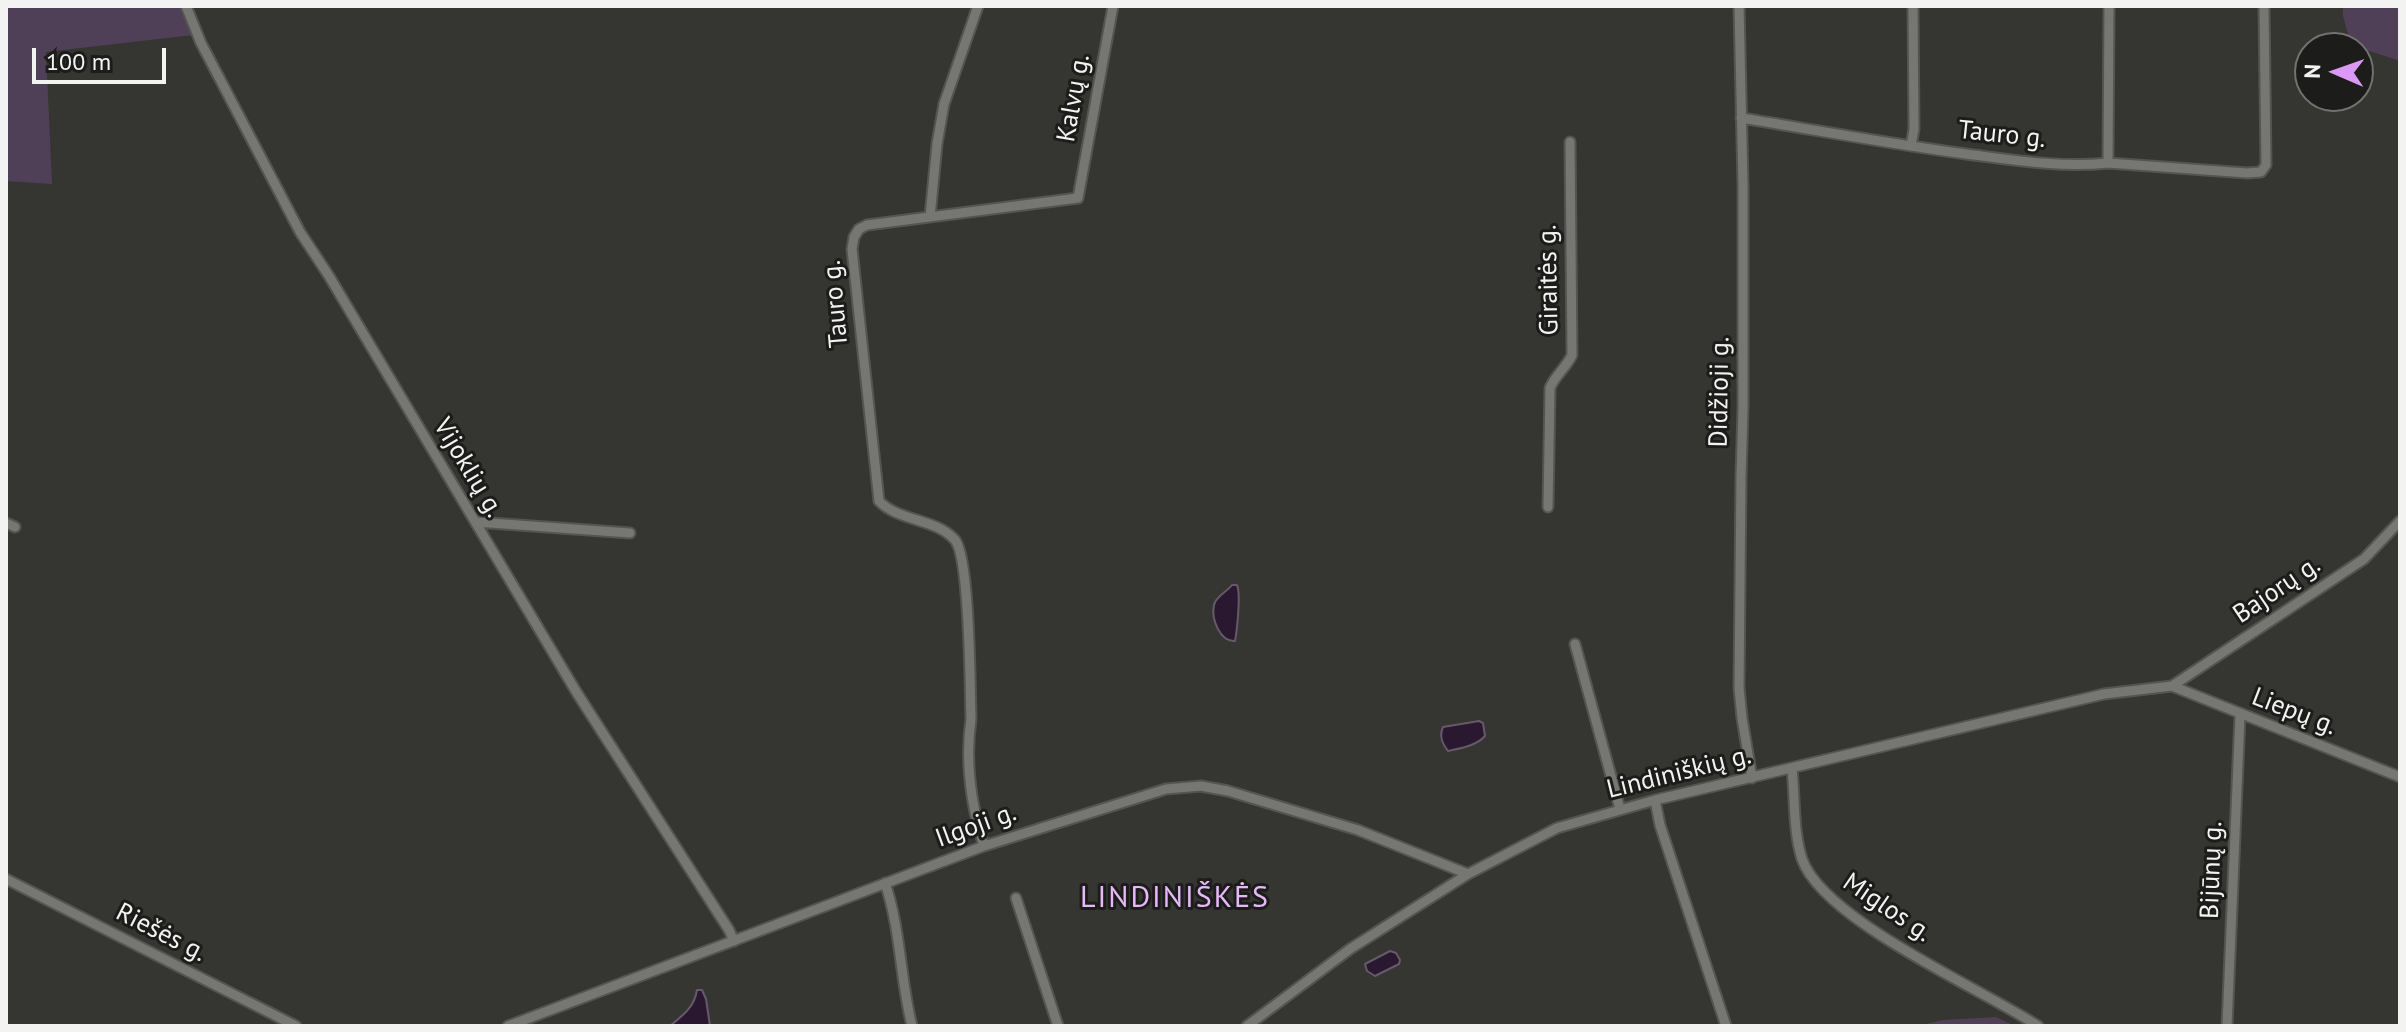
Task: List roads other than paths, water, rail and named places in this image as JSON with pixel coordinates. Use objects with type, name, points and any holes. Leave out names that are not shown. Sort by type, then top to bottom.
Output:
[{"type":"street","points":[[930,217],[944,104],[978,6]]},
{"type":"street","name":"Kalvų g.","points":[[1078,198],[1113,6]]},
{"type":"street","name":"Didžioji g.","points":[[1739,6],[1743,408],[1739,688],[1752,778]]},
{"type":"street","points":[[1911,146],[1914,129],[1913,6]]},
{"type":"street","points":[[2108,163],[2109,6]]},
{"type":"street","name":"Tauro g.","points":[[1741,118],[2023,161],[2261,172],[2266,165],[2264,6]]},
{"type":"street","name":"Vijoklių g.","points":[[188,7],[201,43],[300,232],[577,693],[734,941]]},
{"type":"street","name":"Giraitės g.","points":[[1548,507],[1550,388],[1553,378],[1572,355],[1570,142]]},
{"type":"street","name":"Tauro g.","points":[[984,846],[968,768],[971,719],[969,654],[965,574],[958,542],[944,531],[888,511],[879,501],[852,249],[859,229],[867,225],[1078,198]]},
{"type":"street","name":"Bajorų g.","points":[[2172,686],[2364,559],[2400,521]]},
{"type":"street","points":[[476,522],[630,533]]},
{"type":"street","points":[[1575,644],[1620,809]]},
{"type":"street","name":"Lindiniškių g.","points":[[1247,1026],[1322,969],[1468,874],[1557,828],[1655,800],[2104,694],[2172,686]]},
{"type":"street","name":"Liepų g.","points":[[2172,686],[2400,777]]},
{"type":"street","name":"Bijūnų g.","points":[[2227,1026],[2240,715]]},
{"type":"street","name":"Miglos g.","points":[[1792,768],[1798,844],[1803,861],[1831,900],[1846,913],[2038,1026]]},
{"type":"street","name":"Ilgoji g.","points":[[508,1026],[984,846],[1166,789],[1201,786],[1228,791],[1358,830],[1468,874]]},
{"type":"street","points":[[1655,800],[1660,825],[1726,1026]]},
{"type":"street","name":"Riešės g.","points":[[6,879],[296,1026]]},
{"type":"street","points":[[885,883],[896,922],[901,972],[912,1026]]},
{"type":"street","points":[[1016,898],[1058,1026]]},
{"type":"district","name":"LINDINIŠKĖS","points":[[1175,898]]}]
